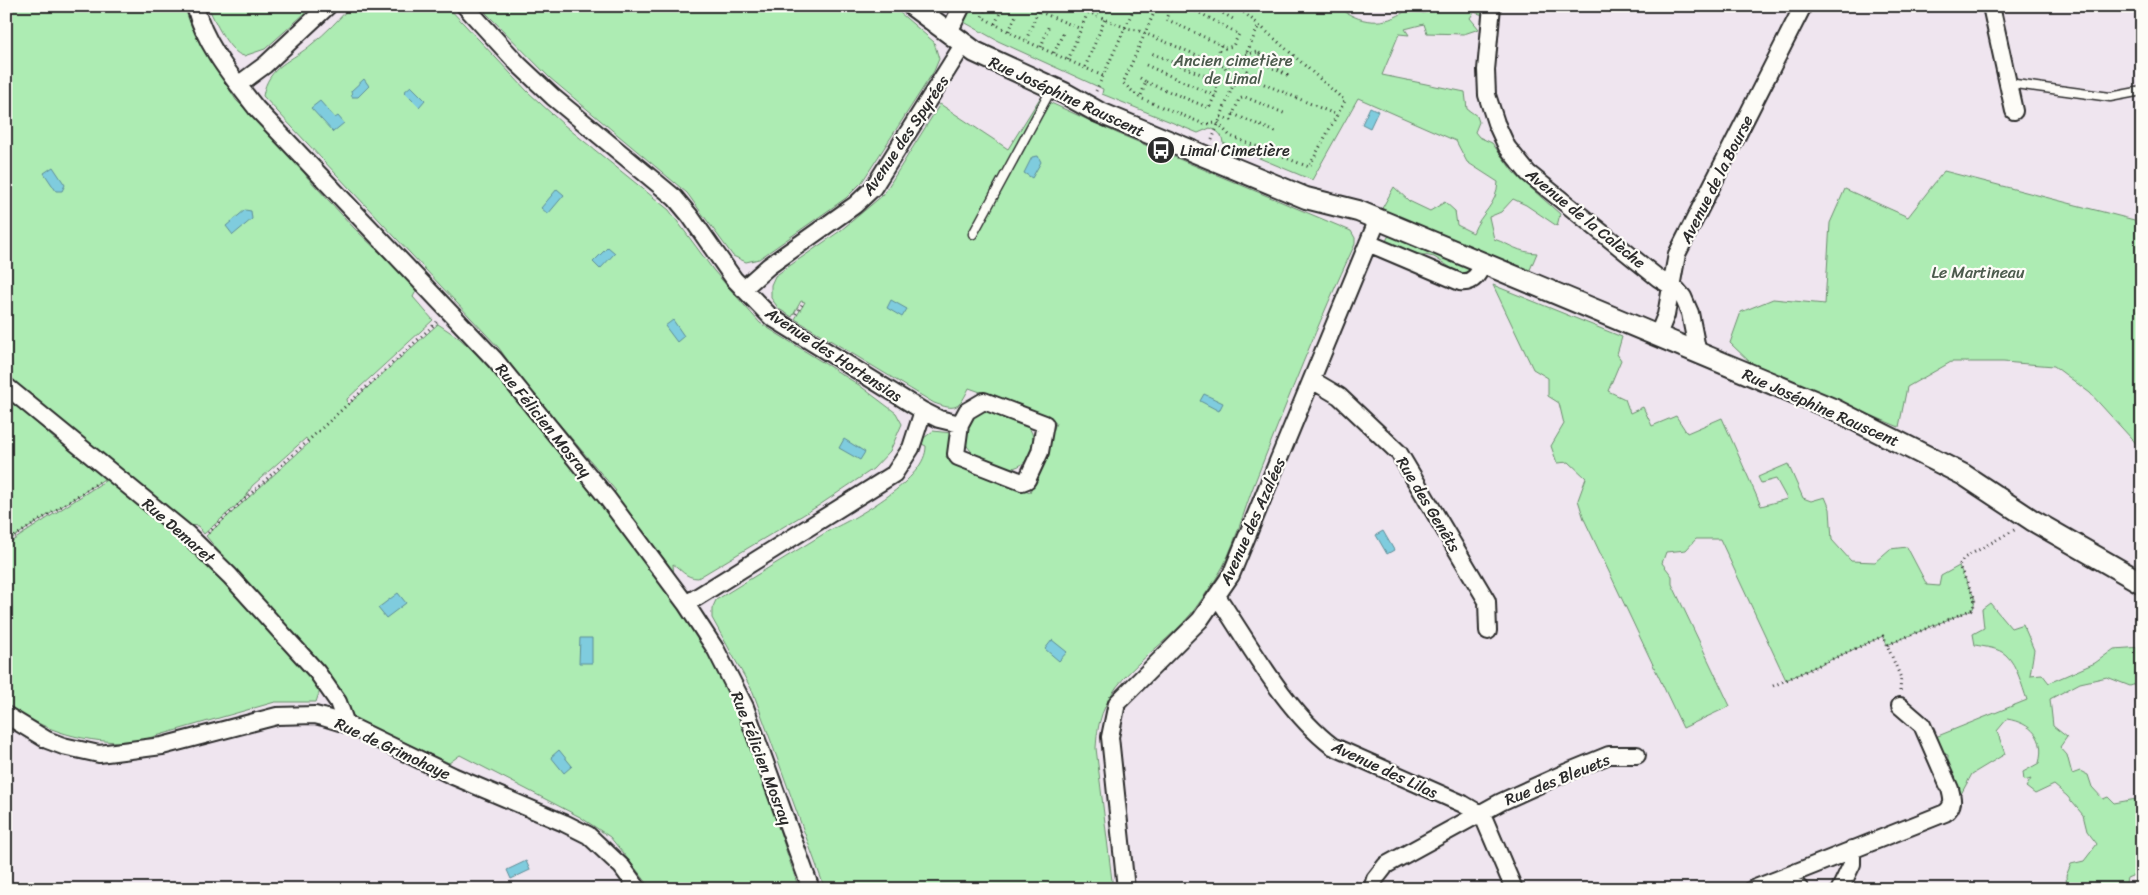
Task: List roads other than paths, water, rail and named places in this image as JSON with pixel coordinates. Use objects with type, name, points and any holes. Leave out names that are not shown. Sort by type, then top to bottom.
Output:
[{"type":"street","name":"Rue Félicien Mosray","points":[[195,6],[210,40],[230,76],[264,117],[495,360],[607,498],[686,604],[716,650],[745,707],[811,889]]},
{"type":"street","points":[[238,85],[265,65],[328,6]]},
{"type":"street","name":"Avenue des Hortensias","points":[[465,6],[540,85],[675,198],[743,289],[771,317],[923,411],[939,419],[960,424]]},
{"type":"street","name":"Rue Joséphine Rauscent","points":[[912,6],[956,39],[1008,69],[1052,88],[1098,112],[1306,198],[1358,211],[1378,219],[1833,409],[1964,475],[2032,520],[2142,583]]},
{"type":"street","name":"Avenue des Spyrées","points":[[743,289],[769,266],[855,205],[872,188],[956,39],[962,6]]},
{"type":"street","name":"Avenue de la Calèche","points":[[1492,6],[1486,70],[1487,95],[1496,123],[1507,147],[1528,173],[1671,287]]},
{"type":"street","name":"Avenue de la Bourse","points":[[1671,287],[1677,254],[1803,6]]},
{"type":"street","points":[[1991,6],[2014,111]]},
{"type":"street","name":"Avenue des Azalées","points":[[1126,889],[1110,737],[1117,703],[1200,620],[1231,576],[1378,219]]},
{"type":"street","points":[[1368,243],[1460,282],[1467,282],[1477,277],[1484,262]]},
{"type":"street","points":[[1657,337],[1666,315],[1671,287],[1683,297],[1690,313],[1698,354]]},
{"type":"street","name":"Rue des Genêts","points":[[1312,380],[1339,396],[1399,453],[1487,601],[1488,631]]},
{"type":"street","name":"Rue Demaret","points":[[6,386],[197,544],[284,633],[317,672],[332,693],[346,724]]},
{"type":"street","points":[[980,401],[1045,424],[1040,452],[1027,480],[1022,482],[958,458],[956,454],[960,424],[967,411],[980,401]]},
{"type":"street","points":[[686,604],[894,474],[911,448],[923,411]]},
{"type":"street","name":"Avenue des Lilas","points":[[1217,596],[1295,711],[1320,737],[1332,746],[1464,804],[1480,814]]},
{"type":"street","points":[[322,717],[332,693]]},
{"type":"street","points":[[1753,889],[1945,813],[1952,805],[1947,780],[1922,725],[1900,706]]},
{"type":"street","name":"Rue de Grimohaye","points":[[6,715],[47,740],[73,749],[99,754],[162,746],[277,716],[314,715],[322,717],[346,724],[453,776],[588,835],[622,867],[638,889]]},
{"type":"street","name":"Rue des Bleuets","points":[[1372,889],[1375,879],[1386,865],[1501,802],[1609,755],[1638,755]]},
{"type":"street","points":[[1480,814],[1485,821],[1514,889]]},
{"type":"street","points":[[1840,889],[1852,864],[1852,849]]},
{"type":"street","points":[[1784,877],[1800,889]]},
{"type":"lane","points":[[2008,83],[2110,97],[2142,91]]},
{"type":"lane","points":[[973,234],[1052,88]]},
{"type":"water","points":[[364,79],[369,86],[358,97],[352,97],[351,91]]},
{"type":"water","points":[[411,86],[425,100],[419,107],[404,92]]},
{"type":"water","points":[[320,101],[335,118],[338,116],[344,123],[333,132],[311,108]]},
{"type":"water","points":[[1370,107],[1378,111],[1370,128],[1362,124]]},
{"type":"water","points":[[1038,156],[1041,162],[1032,178],[1024,173],[1032,157]]},
{"type":"water","points":[[53,167],[65,185],[62,191],[56,191],[44,173]]},
{"type":"water","points":[[557,189],[564,195],[548,214],[541,208]]},
{"type":"water","points":[[245,210],[251,211],[252,219],[233,235],[226,226]]},
{"type":"water","points":[[608,247],[615,253],[600,269],[593,262]]},
{"type":"water","points":[[891,300],[907,309],[902,317],[887,308]]},
{"type":"water","points":[[673,320],[684,336],[677,342],[665,326]]},
{"type":"water","points":[[1204,394],[1223,403],[1219,411],[1200,401]]},
{"type":"water","points":[[844,439],[865,452],[860,460],[839,448]]},
{"type":"water","points":[[1383,531],[1394,550],[1387,554],[1376,535]]},
{"type":"water","points":[[398,593],[406,603],[386,618],[378,608]]},
{"type":"water","points":[[580,638],[592,638],[592,663],[579,663]]},
{"type":"water","points":[[1052,640],[1067,652],[1059,661],[1045,649]]},
{"type":"water","points":[[559,750],[572,766],[564,773],[551,757]]},
{"type":"water","points":[[526,861],[530,870],[511,879],[507,870]]},
{"type":"place","name":"Limal Cimetière","points":[[1161,150]]},
{"type":"park label","name":"Ancien cimetière de Limal","points":[[1233,69]]},
{"type":"park label","name":"Le Martineau","points":[[1978,272]]}]
